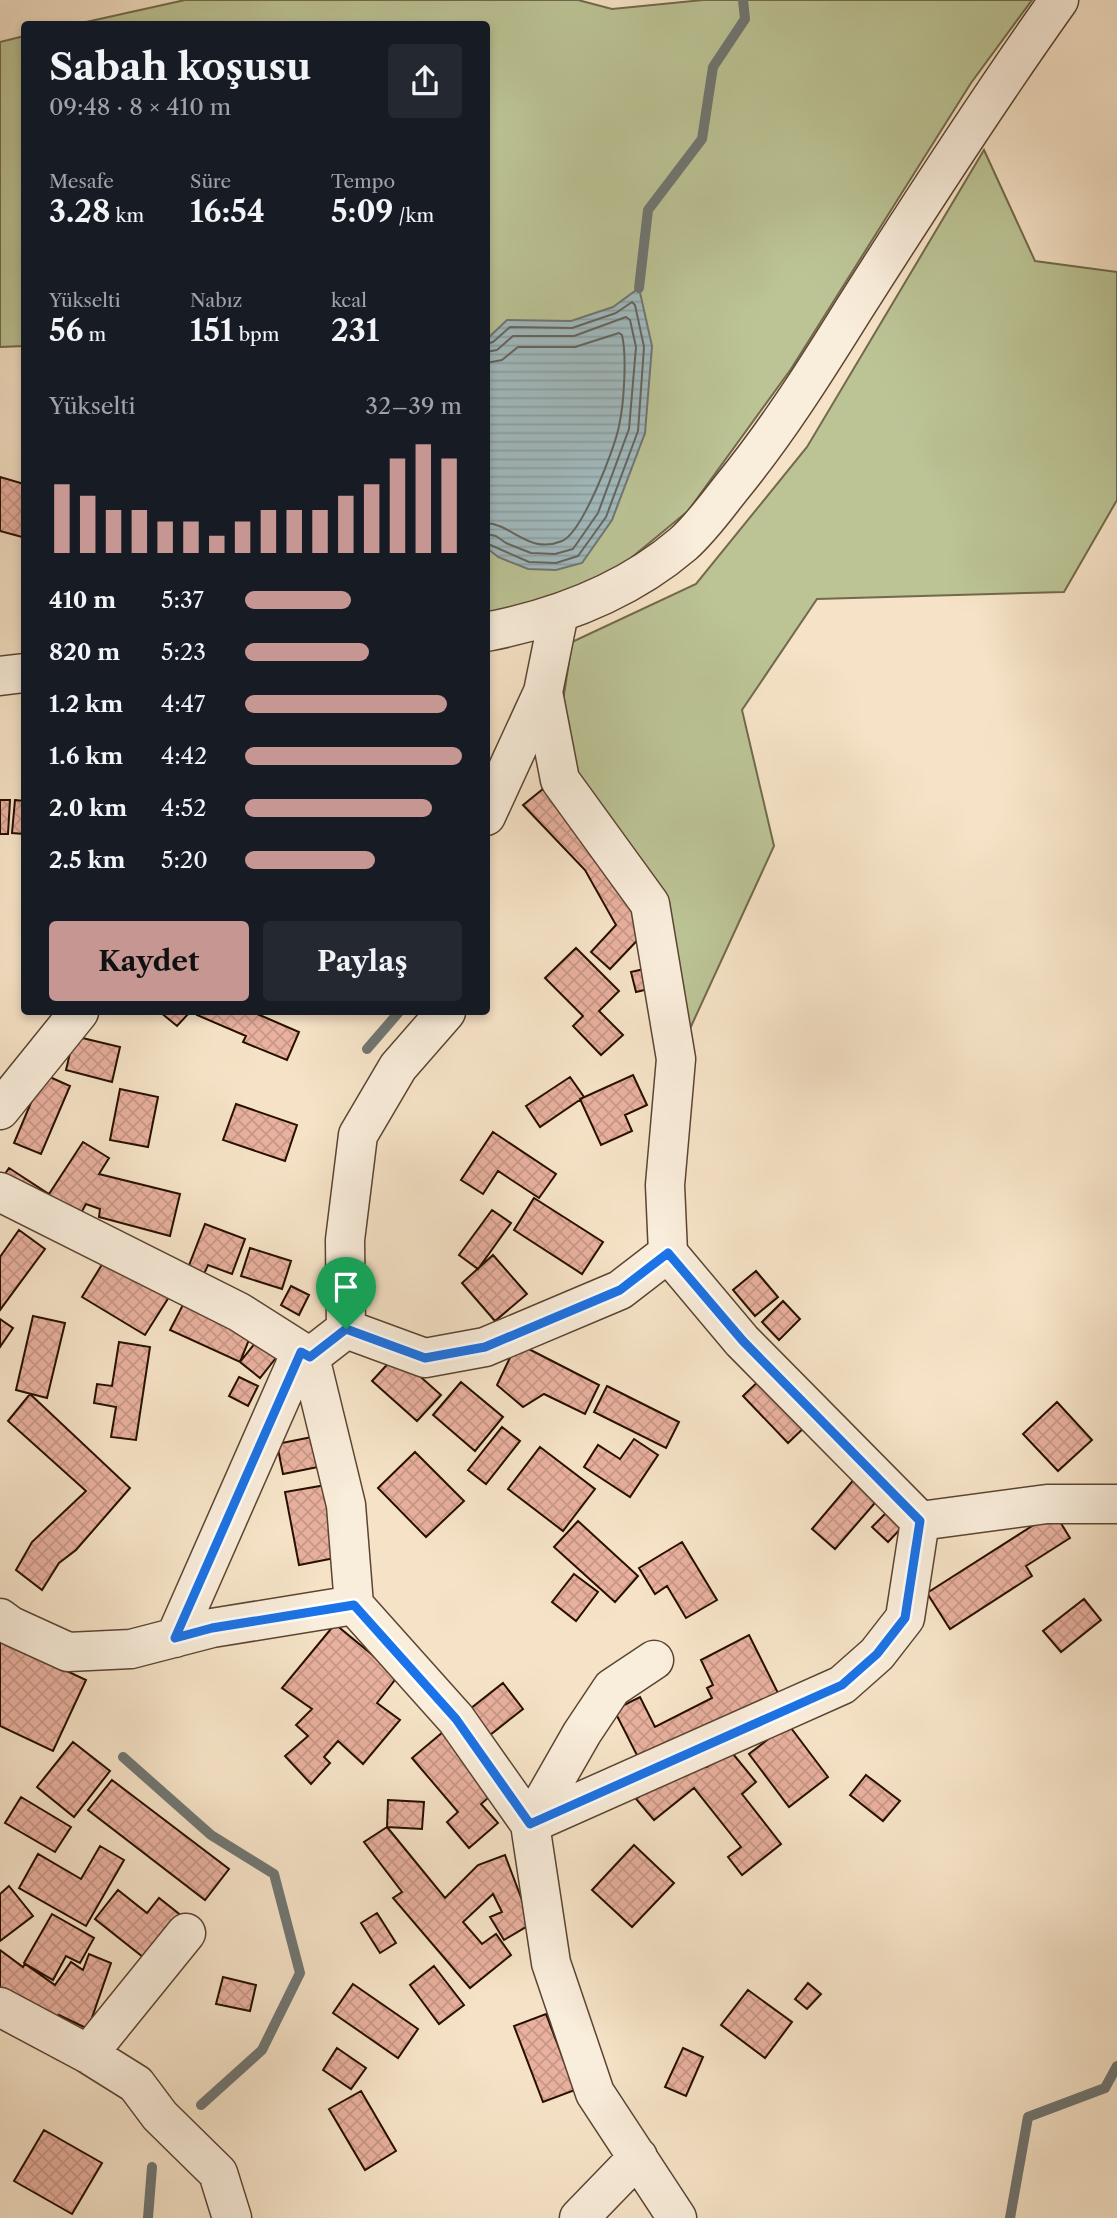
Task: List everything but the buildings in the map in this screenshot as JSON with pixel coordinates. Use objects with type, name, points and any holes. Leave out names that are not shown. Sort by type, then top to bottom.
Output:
[{"type":"street","points":[[490,631],[521,625],[590,601],[648,570],[685,542],[707,519],[799,397],[938,178],[1059,0]]},
{"type":"street","points":[[490,807],[543,692],[559,613]]},
{"type":"street","points":[[0,676],[21,673]]},
{"type":"street","points":[[543,692],[560,780],[650,904],[676,1059],[665,1185],[668,1253],[743,1341],[920,1521]]},
{"type":"street","points":[[0,1110],[77,1015]]},
{"type":"street","points":[[346,1329],[345,1240],[358,1135],[398,1067],[443,1015]]},
{"type":"street","points":[[0,1192],[239,1312],[306,1355],[346,1505],[354,1605],[456,1719],[530,1824],[551,1963],[595,2093],[677,2218]]},
{"type":"street","points":[[346,1329],[425,1358],[485,1347],[620,1290],[668,1253]]},
{"type":"street","points":[[175,1638],[306,1355],[346,1329]]},
{"type":"street","points":[[920,1521],[1047,1504],[1117,1504]]},
{"type":"street","points":[[530,1824],[842,1685],[877,1654],[905,1618],[920,1521]]},
{"type":"street","points":[[0,1618],[11,1626],[68,1652],[131,1649],[212,1628],[354,1605]]},
{"type":"street","points":[[530,1824],[582,1733],[612,1688],[654,1660]]},
{"type":"street","points":[[88,2054],[186,1933]]},
{"type":"street","points":[[0,2007],[88,2054],[136,2084],[159,2116],[218,2173],[232,2218]]},
{"type":"street","points":[[579,2218],[638,2157]]},
{"type":"green space","points":[[185,0],[578,0],[612,9],[703,0],[1032,0],[971,83],[791,369],[688,511],[614,572],[516,616],[490,618],[490,21],[90,21]]},
{"type":"green space","points":[[21,37],[21,346],[0,347],[0,42]]},
{"type":"green space","points":[[984,150],[1035,261],[1117,272],[1117,500],[1064,592],[817,599],[742,710],[774,846],[688,1033],[572,776],[563,701],[572,642],[696,584],[807,447]]},
{"type":"water","points":[[639,288],[652,346],[645,433],[612,520],[582,563],[556,570],[528,569],[498,557],[490,550],[490,336],[507,320],[571,321],[613,307]]},
{"type":"waterway","points":[[639,288],[648,210],[702,139],[713,67],[745,19],[743,0]]},
{"type":"waterway","points":[[367,1049],[396,1015]]},
{"type":"waterway","points":[[123,1757],[211,1835],[274,1874],[300,1973],[262,2050],[201,2105]]},
{"type":"waterway","points":[[1010,2218],[1028,2117],[1105,2088],[1117,2066]]},
{"type":"waterway","points":[[148,2218],[152,2167]]},
{"type":"route","points":[[668,1253],[743,1341],[920,1521],[905,1618],[877,1654],[842,1685],[530,1824],[456,1719],[354,1605],[212,1628],[175,1638],[301,1352],[310,1357],[346,1329],[425,1358],[485,1347],[620,1290],[668,1253]]}]
